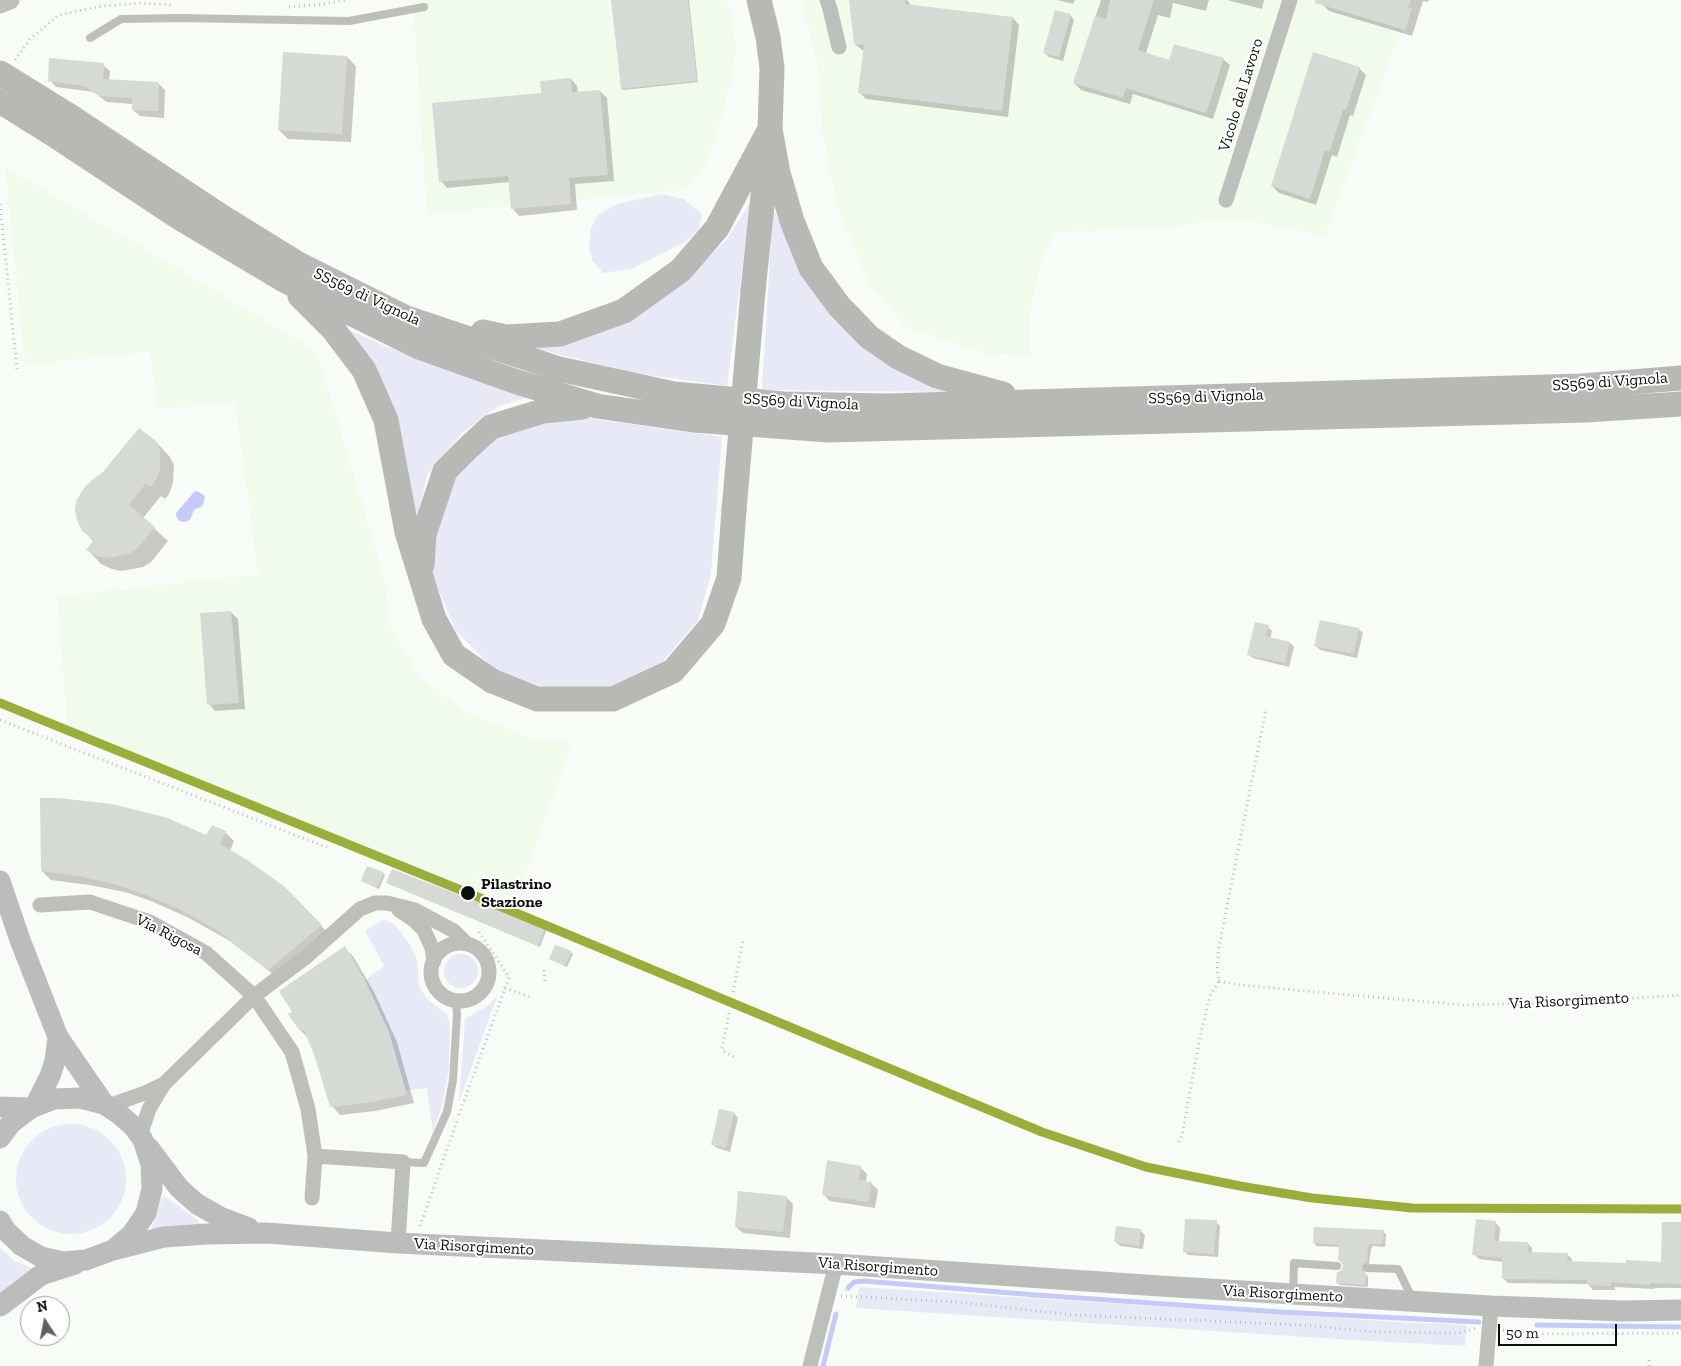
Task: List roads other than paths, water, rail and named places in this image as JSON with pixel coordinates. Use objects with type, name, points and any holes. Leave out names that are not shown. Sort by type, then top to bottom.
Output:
[{"type":"highway","points":[[284,280],[333,329],[364,370],[386,420],[407,532],[421,578],[434,619],[454,655],[492,682],[537,699],[612,699],[673,671],[713,624],[729,578],[753,291],[770,130],[772,68],[768,38],[759,0]]},
{"type":"highway","name":"SS569 di Vignola","points":[[0,73],[65,128],[180,218],[284,280],[419,348],[517,382],[597,406],[693,420],[829,430],[1586,410],[1681,404]]},
{"type":"highway","name":"SS569 di Vignola","points":[[0,101],[65,128],[222,217],[298,264],[404,317],[558,369],[674,394],[784,404],[887,406],[1572,386],[1681,378]]},
{"type":"highway","points":[[404,317],[506,337],[560,334],[624,311],[681,270],[717,228],[770,130]]},
{"type":"highway","points":[[770,130],[778,173],[792,221],[810,268],[839,306],[869,337],[898,357],[937,376],[1033,402]]},
{"type":"highway","points":[[421,578],[424,534],[445,472],[470,446],[491,427],[543,411],[597,406]]},
{"type":"main road","points":[[0,881],[20,940],[58,1037],[106,1105]]},
{"type":"main road","points":[[33,1107],[50,1076],[55,1061],[58,1037]]},
{"type":"main road","points":[[0,1138],[11,1122],[33,1107],[54,1099],[80,1098],[106,1105]]},
{"type":"main road","name":"Via Risorgimento","points":[[106,1105],[133,1126],[179,1188],[197,1204],[236,1224],[266,1233]]},
{"type":"main road","points":[[0,1107],[33,1107]]},
{"type":"main road","points":[[0,1306],[42,1276],[113,1250],[132,1234],[146,1213],[152,1189],[151,1164],[142,1138]]},
{"type":"main road","points":[[0,1221],[6,1231],[22,1246],[42,1257],[63,1262],[86,1260]]},
{"type":"main road","name":"Via Risorgimento","points":[[113,1250],[164,1237],[266,1233],[398,1243],[836,1264],[1414,1302],[1623,1312],[1681,1310]]},
{"type":"street","points":[[0,4],[10,0]]},
{"type":"street","points":[[826,0],[830,9],[838,47]]},
{"type":"street","name":"Vicolo del Lavoro","points":[[1226,200],[1290,0]]},
{"type":"street","name":"Via Rigosa","points":[[40,906],[90,902],[150,922],[206,953],[254,996],[292,1052],[308,1109],[315,1156],[312,1198]]},
{"type":"street","points":[[142,1138],[149,1109],[164,1084],[254,996],[306,957],[360,909],[375,903],[387,903],[416,910],[454,931],[467,944],[482,953],[489,969],[486,986],[473,998],[465,1001],[456,1001],[448,998],[435,986],[432,978],[432,969],[434,961],[440,952],[457,944],[467,944]]},
{"type":"street","points":[[387,903],[414,920],[424,930],[432,948],[434,961]]},
{"type":"street","points":[[106,1105],[144,1093],[164,1084]]},
{"type":"street","points":[[315,1156],[403,1162],[398,1243]]},
{"type":"street","points":[[810,1366],[836,1264]]},
{"type":"street","points":[[1486,1366],[1491,1306]]},
{"type":"lane","points":[[90,38],[121,19],[180,18],[349,21],[424,7]]},
{"type":"lane","points":[[403,1162],[424,1162],[447,1112],[453,1080],[456,1001]]},
{"type":"lane","points":[[1293,1294],[1294,1263],[1337,1266]]},
{"type":"lane","points":[[1367,1268],[1398,1269],[1414,1302]]},
{"type":"water","points":[[195,491],[205,496],[202,506],[194,510],[190,520],[179,521],[176,513]]},
{"type":"waterway","points":[[848,1288],[854,1282],[864,1281],[1280,1312],[1479,1322]]},
{"type":"waterway","points":[[823,1366],[836,1314]]},
{"type":"waterway","points":[[1537,1325],[1681,1327]]},
{"type":"place","name":"Pilastrino Stazione","points":[[468,893]]}]
